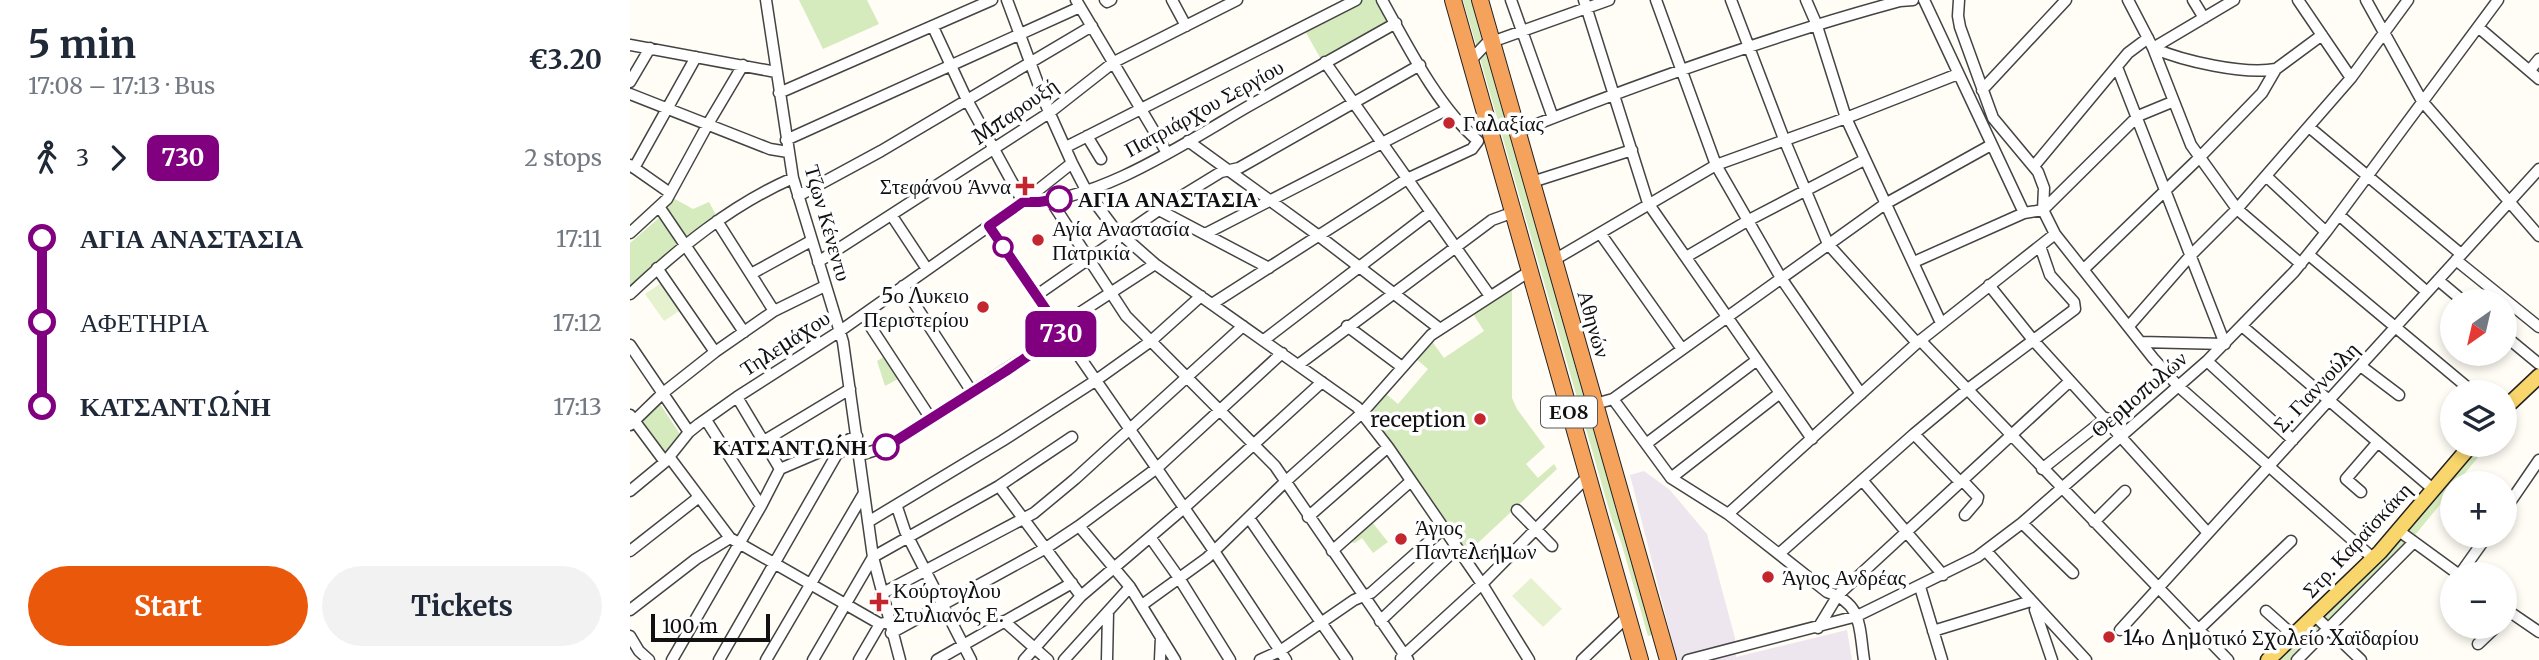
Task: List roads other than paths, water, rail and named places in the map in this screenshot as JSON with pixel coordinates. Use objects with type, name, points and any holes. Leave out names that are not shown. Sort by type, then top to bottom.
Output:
[{"type":"highway","name":"ΕΟ8","points":[[1453,0],[1470,61],[1485,139],[1514,212],[1640,660]]},
{"type":"highway","name":"Αθηνών","points":[[1480,0],[1668,660]]},
{"type":"main road","points":[[2517,397],[2539,376]]},
{"type":"main road","name":"Στρ. Καραϊσκάκη","points":[[2268,660],[2374,559],[2461,457]]},
{"type":"street","name":"Τζων Κένεντυ","points":[[766,0],[793,178],[840,331],[873,557],[886,626],[900,660]]},
{"type":"street","points":[[779,93],[992,0]]},
{"type":"street","points":[[1007,0],[1049,113],[1072,163],[1087,192],[1121,237],[1154,264],[1264,340],[1362,413],[1482,584],[1526,656],[1514,660]]},
{"type":"street","points":[[1105,0],[1111,0]]},
{"type":"street","points":[[1172,0],[1186,26]]},
{"type":"street","name":"Μπαρουξή","points":[[818,262],[1049,113],[1114,62],[1237,0]]},
{"type":"street","points":[[1066,147],[1356,0]]},
{"type":"street","points":[[1212,304],[1408,179],[1472,149],[1485,139],[1463,129],[1448,109],[1382,0]]},
{"type":"street","points":[[1511,0],[1553,118]]},
{"type":"street","points":[[1470,61],[1481,47],[1492,42],[1586,4],[1609,0]]},
{"type":"street","points":[[1656,0],[1716,165],[1781,278],[1861,394]]},
{"type":"street","points":[[1731,0],[1828,244],[1918,341],[1968,389],[2061,489],[2228,660]]},
{"type":"street","points":[[1806,0],[1846,118],[1941,323]]},
{"type":"street","points":[[1517,132],[1747,45],[1900,0],[1913,0]]},
{"type":"street","points":[[1924,0],[2024,213]]},
{"type":"street","points":[[1982,90],[2066,0]]},
{"type":"street","points":[[2127,0],[2151,43],[2172,102],[2199,158],[2237,209],[2301,264]]},
{"type":"street","points":[[2193,0],[2204,18]]},
{"type":"street","points":[[2034,166],[2128,53],[2204,18],[2234,0]]},
{"type":"street","points":[[2298,0],[2351,78]]},
{"type":"street","points":[[2366,0],[2422,101],[2539,236]]},
{"type":"street","points":[[2129,326],[2191,255],[2266,177],[2351,78],[2408,0]]},
{"type":"street","name":"Θερμοπυλών","points":[[1688,660],[1857,616],[1920,587],[1986,551],[2022,523],[2207,361],[2301,264],[2498,0]]},
{"type":"street","points":[[1960,2],[1960,27],[1982,90],[1998,127],[2034,166],[2043,188],[2043,210],[2055,234],[2178,386],[2374,559]]},
{"type":"street","points":[[786,140],[1021,33],[1078,3],[1167,153]]},
{"type":"street","points":[[1586,4],[1648,203],[1812,439]]},
{"type":"street","name":"Πατριάρχου Σεργίου","points":[[1023,202],[1052,201],[1087,192],[1167,153],[1395,23]]},
{"type":"street","points":[[798,196],[881,151],[1092,26]]},
{"type":"street","points":[[933,27],[967,100],[1023,202]]},
{"type":"street","points":[[2478,27],[2539,79]]},
{"type":"street","points":[[2084,269],[2262,93],[2276,69],[2322,35]]},
{"type":"street","points":[[2151,43],[2176,56],[2248,71],[2276,69]]},
{"type":"street","points":[[630,45],[776,72]]},
{"type":"street","points":[[630,82],[650,48]]},
{"type":"street","points":[[670,193],[632,166],[696,57]]},
{"type":"street","points":[[2530,70],[2539,59]]},
{"type":"street","points":[[1325,62],[1490,296]]},
{"type":"street","points":[[630,233],[660,208],[743,65]]},
{"type":"street","points":[[1037,295],[1160,210],[1221,172],[1239,168],[1420,65]]},
{"type":"street","points":[[2117,66],[2225,344],[2141,342]]},
{"type":"street","points":[[1554,260],[1716,165],[1958,74]]},
{"type":"street","points":[[630,94],[770,149],[788,152]]},
{"type":"street","points":[[1914,262],[2024,213],[2043,210],[2138,116],[2172,102]]},
{"type":"street","points":[[1205,234],[1448,109]]},
{"type":"street","points":[[2308,127],[2539,327]]},
{"type":"street","points":[[1087,136],[1101,159]]},
{"type":"street","points":[[1188,141],[1319,236],[1440,329]]},
{"type":"street","points":[[1595,404],[1613,398],[1885,204],[1991,145]]},
{"type":"street","points":[[1532,182],[1632,150]]},
{"type":"street","points":[[1686,257],[1749,220],[1864,160]]},
{"type":"street","name":"Τηλεμάχου","points":[[630,491],[668,460],[689,432],[737,397],[863,315],[1023,202],[1072,163]]},
{"type":"street","name":"Σ. Γιαννούλη","points":[[2120,630],[2268,466],[2362,367],[2539,169]]},
{"type":"street","points":[[2266,177],[2326,232]]},
{"type":"street","points":[[630,294],[657,268],[717,220],[793,178]]},
{"type":"street","points":[[1052,201],[1126,316],[1275,466],[1403,658],[1482,584],[1587,477]]},
{"type":"street","points":[[660,208],[744,332]]},
{"type":"street","points":[[1160,210],[1269,268]]},
{"type":"street","points":[[1264,340],[1431,212]]},
{"type":"street","points":[[1298,365],[1455,246],[1492,220],[1514,212]]},
{"type":"street","points":[[2339,215],[2427,292]]},
{"type":"street","points":[[892,216],[927,269]]},
{"type":"street","points":[[717,220],[774,311]]},
{"type":"street","points":[[989,226],[1283,655]]},
{"type":"street","points":[[1600,233],[1682,349]]},
{"type":"street","points":[[1728,514],[1918,341],[2055,234]]},
{"type":"street","points":[[751,274],[811,240]]},
{"type":"street","points":[[1780,553],[1968,389],[2075,309],[2074,302],[2050,275],[2040,246]]},
{"type":"street","points":[[2309,255],[2458,380]]},
{"type":"street","points":[[719,660],[837,454],[846,449],[859,452],[886,447],[972,392],[1110,292],[1154,264]]},
{"type":"street","points":[[657,268],[715,352]]},
{"type":"street","points":[[1142,605],[1214,551],[1362,413],[1431,335],[1530,271]]},
{"type":"street","points":[[2438,280],[2449,289]]},
{"type":"street","points":[[1989,285],[2033,340],[2208,533]]},
{"type":"street","points":[[825,286],[774,311],[715,352],[632,420],[734,541],[886,626]]},
{"type":"street","points":[[903,286],[972,392]]},
{"type":"street","points":[[868,522],[897,507],[1095,381],[1151,341],[1201,296]]},
{"type":"street","points":[[863,315],[931,419]]},
{"type":"street","points":[[881,594],[1024,519],[1075,479],[1243,326]]},
{"type":"street","points":[[1347,326],[1402,368]]},
{"type":"street","points":[[2242,326],[2434,490]]},
{"type":"street","points":[[630,345],[689,432]]},
{"type":"street","points":[[2517,346],[2539,364]]},
{"type":"street","points":[[859,660],[886,626],[942,605],[1046,548],[1079,526],[1157,468],[1282,354]]},
{"type":"street","points":[[1646,444],[1757,360]]},
{"type":"street","points":[[2207,361],[2293,440]]},
{"type":"street","points":[[2362,367],[2399,395]]},
{"type":"street","points":[[1818,628],[1838,595],[2070,381]]},
{"type":"street","points":[[1024,660],[1081,596],[1184,508],[1322,382]]},
{"type":"street","points":[[764,441],[850,389]]},
{"type":"street","points":[[1671,478],[1780,393]]},
{"type":"street","points":[[737,397],[780,469]]},
{"type":"street","points":[[1613,398],[1671,478],[1728,514],[1823,589],[1850,604],[1857,616],[1864,660]]},
{"type":"street","points":[[2042,469],[2106,418]]},
{"type":"street","points":[[706,420],[761,506]]},
{"type":"street","points":[[1914,434],[1978,497],[1965,515]]},
{"type":"street","points":[[672,660],[734,541],[761,506],[780,469],[857,436]]},
{"type":"street","points":[[813,660],[873,557],[999,486],[1072,437]]},
{"type":"street","points":[[2361,492],[2342,476],[2378,442]]},
{"type":"street","points":[[1308,517],[1388,447]]},
{"type":"street","points":[[2517,492],[2539,460]]},
{"type":"street","points":[[1862,480],[1943,575]]},
{"type":"street","points":[[1332,551],[1411,481]]},
{"type":"street","points":[[999,486],[1081,596]]},
{"type":"street","points":[[2094,522],[2125,491]]},
{"type":"street","points":[[766,660],[864,493]]},
{"type":"street","points":[[630,551],[699,497]]},
{"type":"street","points":[[897,507],[908,537],[971,660]]},
{"type":"street","points":[[1517,510],[1552,546]]},
{"type":"street","points":[[1249,518],[1347,660]]},
{"type":"street","points":[[2022,523],[2073,573]]},
{"type":"street","points":[[1079,526],[1130,587],[1175,660]]},
{"type":"street","points":[[1260,660],[1283,655],[1354,600],[1364,597],[1443,529]]},
{"type":"street","points":[[2399,531],[2442,562]]},
{"type":"street","points":[[1150,537],[1230,660]]},
{"type":"street","points":[[630,610],[696,559],[734,541]]},
{"type":"street","points":[[2199,629],[2291,541]]},
{"type":"street","points":[[2297,660],[2414,542]]},
{"type":"street","points":[[1380,621],[1456,549]]},
{"type":"street","points":[[1986,551],[2086,660]]},
{"type":"street","points":[[937,660],[1072,583]]},
{"type":"street","points":[[1064,660],[1130,587]]},
{"type":"street","points":[[1920,587],[1942,660]]},
{"type":"street","points":[[1933,631],[2031,601]]},
{"type":"street","points":[[2031,601],[2048,659]]},
{"type":"street","points":[[2266,611],[2294,636]]},
{"type":"street","points":[[1107,660],[1108,612]]},
{"type":"street","points":[[1582,660],[1629,615]]},
{"type":"street","points":[[2315,616],[2361,660]]},
{"type":"street","points":[[2517,619],[2539,632]]},
{"type":"street","points":[[1004,621],[1048,660]]},
{"type":"street","points":[[1160,660],[1161,637]]},
{"type":"street","points":[[2478,644],[2483,639]]},
{"type":"street","points":[[632,644],[649,660]]},
{"type":"place","name":"Γαλαξίας","points":[[1449,123]]},
{"type":"place","name":"Στεφάνου Άννα","points":[[1025,186]]},
{"type":"place","name":"ΑΓΙΑ ΑΝΑΣΤΑΣΙΑ","points":[[1059,199]]},
{"type":"place","name":"Αγία Αναστασία Πατρικία","points":[[1038,240]]},
{"type":"place","name":"5ο Λυκειο Περιστερίου","points":[[983,307]]},
{"type":"place","name":"reception","points":[[1480,419]]},
{"type":"place","name":"ΚΑΤΣΑΝΤΏΝΗ","points":[[886,447]]},
{"type":"place","name":"Άγιος Παντελεήμων","points":[[1401,539]]},
{"type":"place","name":"Άγιος Ανδρέας","points":[[1768,577]]},
{"type":"place","name":"Κούρτογλου Στυλιανός Ε.","points":[[879,602]]},
{"type":"place","name":"14ο Δημοτικό Σχολείο Χαϊδαρίου","points":[[2109,637]]}]
